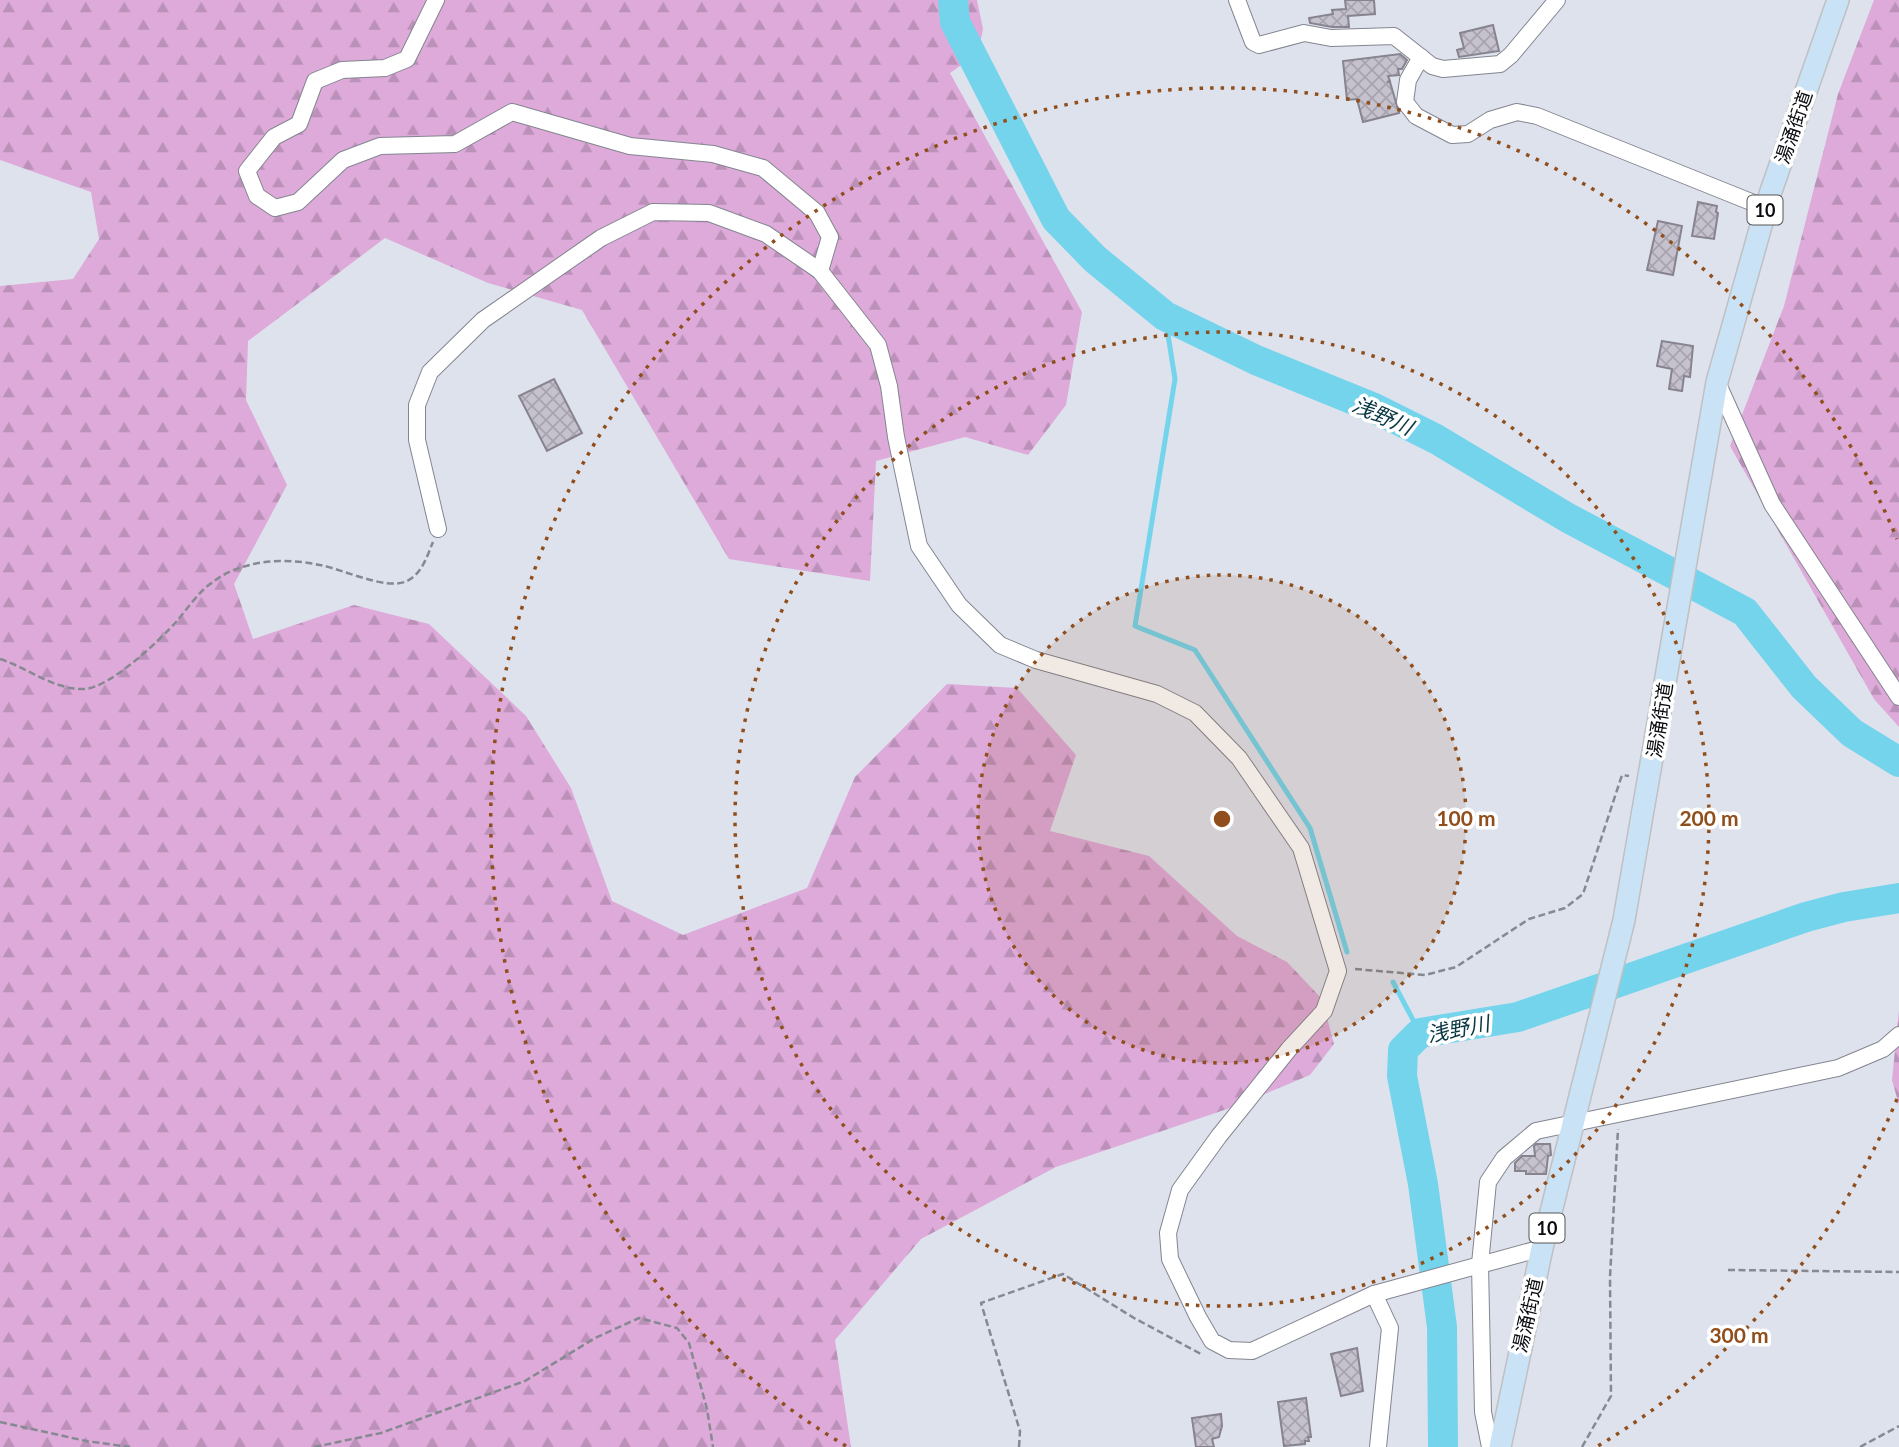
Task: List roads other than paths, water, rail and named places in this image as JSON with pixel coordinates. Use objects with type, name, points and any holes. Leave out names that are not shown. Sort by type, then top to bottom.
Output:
[{"type":"main road","name":"湯涌街道","points":[[1500,1447],[1542,1248],[1624,920],[1717,383],[1766,208],[1838,0]]},
{"type":"street","points":[[436,0],[407,58],[385,68],[342,70],[315,81],[299,124],[274,137],[247,171],[257,196],[275,208],[298,202],[343,160],[380,146],[454,144],[512,112],[630,146],[713,154],[763,167],[817,213],[830,237],[820,271]]},
{"type":"street","points":[[1237,0],[1253,42],[1259,45],[1304,33],[1331,38],[1395,36],[1432,66],[1443,69],[1500,64],[1511,55],[1557,0]]},
{"type":"street","points":[[1421,57],[1408,80],[1405,102],[1416,116],[1452,135],[1468,134],[1490,120],[1517,113],[1537,116],[1766,208]]},
{"type":"street","points":[[438,530],[417,440],[417,405],[430,372],[483,320],[601,238],[653,212],[709,213],[766,234],[820,271],[878,345],[889,387],[896,437],[919,546],[959,605],[1000,645],[1036,660],[1157,694],[1195,713],[1239,758],[1301,848],[1338,971],[1324,1011],[1219,1136],[1180,1190],[1168,1233],[1170,1259],[1212,1341],[1229,1350],[1252,1351],[1374,1294],[1542,1248]]},
{"type":"street","points":[[1717,383],[1772,504],[1899,697]]},
{"type":"street","points":[[1490,1447],[1483,1412],[1480,1264],[1488,1182],[1504,1158],[1536,1131],[1838,1068],[1883,1049],[1899,1035]]},
{"type":"street","points":[[1374,1294],[1390,1328],[1378,1447]]},
{"type":"waterway","name":"浅野川","points":[[953,0],[955,22],[1056,219],[1095,259],[1165,316],[1256,360],[1374,408],[1436,439],[1568,518],[1745,612],[1804,687],[1852,733],[1899,762]]},
{"type":"waterway","points":[[1165,316],[1175,379],[1135,626],[1195,650],[1310,828],[1347,952]]},
{"type":"waterway","name":"浅野川","points":[[1443,1447],[1442,1327],[1423,1184],[1402,1076],[1403,1050],[1420,1033],[1518,1017],[1806,917],[1844,907],[1899,898]]},
{"type":"waterway","points":[[1393,982],[1420,1033]]}]
